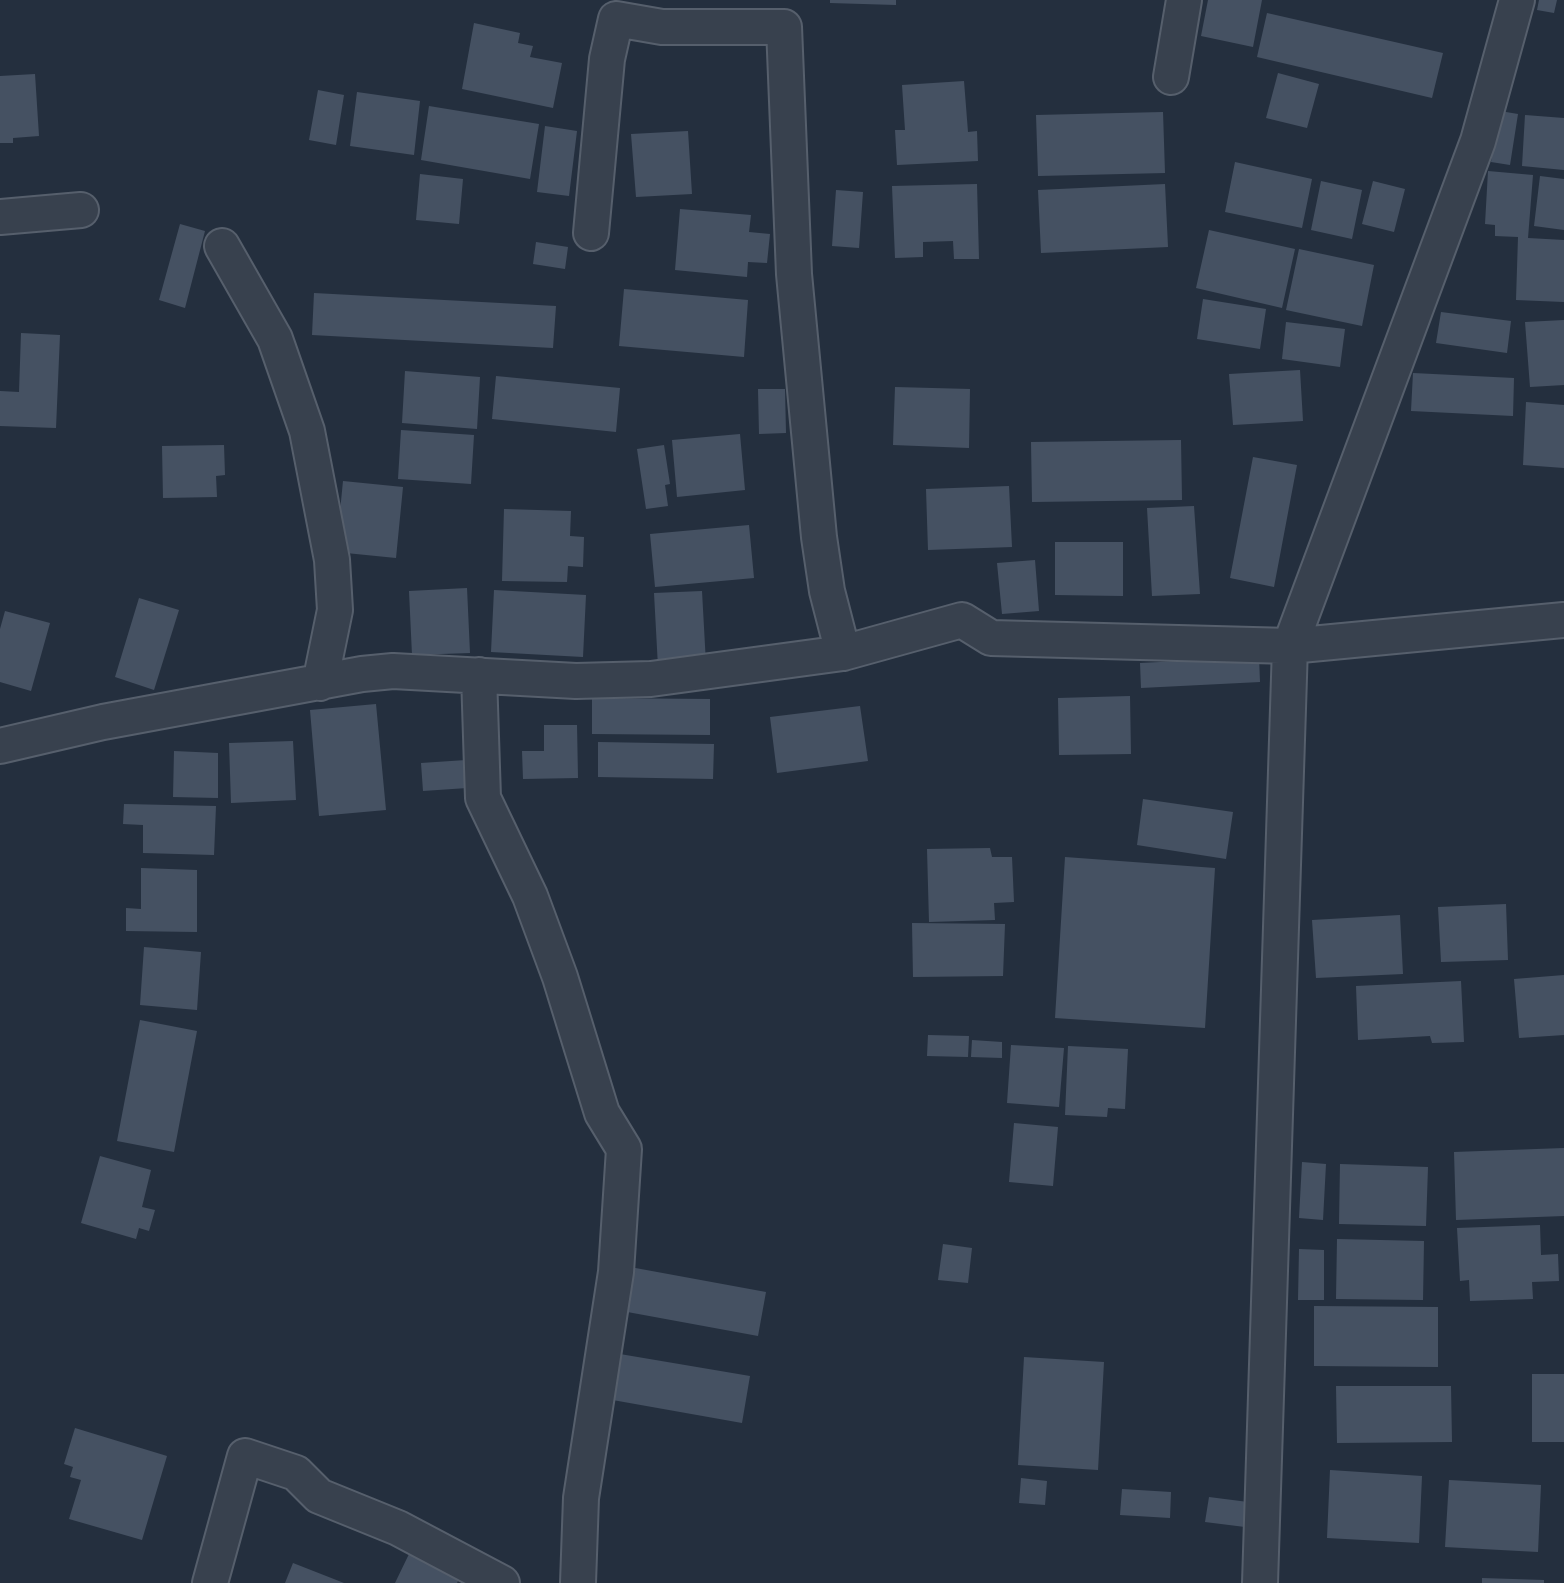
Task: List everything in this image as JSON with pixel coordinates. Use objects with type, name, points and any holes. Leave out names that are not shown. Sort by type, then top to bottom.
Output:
[{"type":"street","points":[[1171,77],[1184,0]]},
{"type":"street","points":[[1260,1583],[1290,646],[1478,141],[1517,0]]},
{"type":"street","points":[[591,233],[607,59],[616,19],[662,27],[784,27],[799,335],[819,537],[827,591],[843,653]]},
{"type":"street","points":[[0,217],[81,210]]},
{"type":"street","points":[[222,246],[275,339],[307,431],[332,560],[335,610],[320,683]]},
{"type":"street","points":[[0,746],[103,722],[393,671],[576,681],[651,679],[843,653],[962,620],[991,638],[1290,646],[1564,620]]},
{"type":"street","points":[[479,675],[483,798],[530,896],[560,977],[602,1113],[624,1149],[616,1272],[581,1498],[578,1583]]},
{"type":"street","points":[[210,1583],[245,1456],[296,1473],[319,1496],[398,1528],[502,1583]]},
{"type":"building","points":[[830,0],[896,0],[896,5],[830,3]]},
{"type":"building","points":[[1208,0],[1262,0],[1253,47],[1201,36]]},
{"type":"building","points":[[1539,0],[1557,0],[1554,13],[1537,10]]},
{"type":"building","points":[[1267,13],[1443,53],[1432,98],[1257,57]]},
{"type":"building","points":[[474,23],[520,33],[518,43],[533,46],[530,57],[562,63],[553,108],[462,89]]},
{"type":"building","points":[[1278,73],[1319,84],[1307,128],[1266,118]]},
{"type":"building","points":[[35,74],[39,136],[13,138],[13,143],[0,143],[0,76]]},
{"type":"building","points":[[964,81],[968,132],[977,131],[978,161],[897,165],[895,130],[905,130],[902,85]]},
{"type":"building","points":[[318,90],[344,95],[336,145],[309,140]]},
{"type":"building","points":[[357,92],[420,101],[414,155],[350,146]]},
{"type":"building","points":[[429,106],[539,124],[530,179],[421,160]]},
{"type":"building","points":[[1500,111],[1518,114],[1510,165],[1491,162]]},
{"type":"building","points":[[1163,112],[1165,173],[1038,176],[1036,115]]},
{"type":"building","points":[[1525,115],[1564,118],[1564,170],[1522,166]]},
{"type":"building","points":[[545,126],[577,131],[569,196],[537,192]]},
{"type":"building","points":[[688,131],[692,194],[636,197],[631,134]]},
{"type":"building","points":[[1235,162],[1312,179],[1302,228],[1225,212]]},
{"type":"building","points":[[1488,171],[1533,175],[1528,238],[1564,240],[1564,302],[1516,300],[1518,237],[1495,236],[1495,225],[1485,224]]},
{"type":"building","points":[[420,174],[463,179],[459,224],[416,220]]},
{"type":"building","points":[[1540,176],[1564,179],[1564,230],[1534,226]]},
{"type":"building","points":[[1321,181],[1362,190],[1352,239],[1311,230]]},
{"type":"building","points":[[1373,181],[1405,189],[1394,232],[1362,224]]},
{"type":"building","points":[[977,184],[979,259],[954,259],[953,241],[923,242],[923,257],[895,258],[892,186]]},
{"type":"building","points":[[1165,184],[1168,247],[1041,253],[1038,190]]},
{"type":"building","points":[[836,190],[863,192],[859,248],[832,246]]},
{"type":"building","points":[[680,209],[751,215],[749,232],[770,234],[767,263],[748,262],[747,277],[675,270]]},
{"type":"building","points":[[180,224],[205,231],[185,308],[159,300]]},
{"type":"building","points":[[1209,230],[1295,249],[1282,308],[1196,288]]},
{"type":"building","points":[[536,242],[568,247],[565,269],[533,264]]},
{"type":"building","points":[[1299,249],[1374,265],[1362,326],[1286,310]]},
{"type":"building","points":[[624,289],[748,300],[744,357],[619,346]]},
{"type":"building","points":[[314,293],[556,306],[553,348],[312,335]]},
{"type":"building","points":[[1203,299],[1266,309],[1260,349],[1197,339]]},
{"type":"building","points":[[1441,312],[1511,321],[1507,353],[1436,343]]},
{"type":"building","points":[[1564,320],[1564,385],[1530,387],[1525,322]]},
{"type":"building","points":[[1286,322],[1345,329],[1340,367],[1282,359]]},
{"type":"building","points":[[21,333],[60,335],[56,428],[0,426],[0,391],[19,392]]},
{"type":"building","points":[[1300,370],[1303,421],[1233,425],[1229,374]]},
{"type":"building","points":[[405,371],[480,377],[477,429],[402,423]]},
{"type":"building","points":[[1413,373],[1514,378],[1513,416],[1411,411]]},
{"type":"building","points":[[496,376],[620,388],[616,432],[492,419]]},
{"type":"building","points":[[895,387],[970,389],[969,448],[893,445]]},
{"type":"building","points":[[758,389],[785,389],[786,433],[759,434]]},
{"type":"building","points":[[1526,402],[1564,405],[1564,468],[1523,465]]},
{"type":"building","points":[[401,430],[474,435],[471,484],[398,479]]},
{"type":"building","points":[[740,434],[745,490],[677,497],[672,440]]},
{"type":"building","points":[[1181,440],[1182,500],[1032,502],[1031,442]]},
{"type":"building","points":[[224,445],[225,475],[216,476],[217,497],[163,498],[162,446]]},
{"type":"building","points":[[664,445],[670,484],[665,485],[668,506],[646,509],[637,449]]},
{"type":"building","points":[[1253,457],[1297,465],[1274,587],[1230,578]]},
{"type":"building","points":[[343,481],[403,487],[396,558],[336,552]]},
{"type":"building","points":[[1009,486],[1012,547],[928,550],[926,489]]},
{"type":"building","points":[[1194,506],[1200,594],[1152,596],[1147,508]]},
{"type":"building","points":[[504,509],[571,511],[570,536],[584,537],[583,567],[568,566],[567,582],[502,581]]},
{"type":"building","points":[[749,525],[754,578],[655,587],[650,534]]},
{"type":"building","points":[[1055,542],[1123,542],[1123,596],[1055,595]]},
{"type":"building","points":[[1035,560],[1039,611],[1002,614],[997,563]]},
{"type":"building","points":[[467,588],[470,653],[412,655],[409,591]]},
{"type":"building","points":[[494,590],[586,595],[583,657],[491,652]]},
{"type":"building","points":[[702,591],[706,664],[658,667],[654,593]]},
{"type":"building","points":[[139,598],[179,610],[154,690],[115,677]]},
{"type":"building","points":[[5,611],[50,623],[31,691],[0,682],[0,629]]},
{"type":"building","points":[[1259,657],[1260,682],[1141,688],[1140,663]]},
{"type":"building","points":[[1130,696],[1131,754],[1059,755],[1058,698]]},
{"type":"building","points":[[592,698],[710,699],[710,735],[592,734]]},
{"type":"building","points":[[376,704],[386,810],[319,816],[310,710]]},
{"type":"building","points":[[860,706],[868,761],[777,773],[770,717]]},
{"type":"building","points":[[544,725],[577,725],[578,778],[523,779],[522,751],[544,751]]},
{"type":"building","points":[[293,741],[296,800],[231,803],[229,743]]},
{"type":"building","points":[[598,742],[714,744],[713,779],[598,777]]},
{"type":"building","points":[[174,751],[218,753],[218,798],[173,797]]},
{"type":"building","points":[[466,760],[467,788],[423,791],[421,763]]},
{"type":"building","points":[[1143,799],[1233,812],[1226,859],[1137,845]]},
{"type":"building","points":[[124,804],[216,806],[214,855],[143,853],[143,825],[123,824]]},
{"type":"building","points":[[990,848],[992,857],[1012,857],[1014,902],[994,903],[995,920],[929,922],[927,849]]},
{"type":"building","points":[[1065,857],[1215,868],[1205,1028],[1055,1018]]},
{"type":"building","points":[[141,868],[197,870],[197,932],[126,931],[126,908],[141,909]]},
{"type":"building","points":[[1506,904],[1508,960],[1441,962],[1438,907]]},
{"type":"building","points":[[1400,915],[1403,974],[1316,978],[1312,920]]},
{"type":"building","points":[[912,923],[1005,924],[1003,976],[913,977]]},
{"type":"building","points":[[144,947],[201,952],[197,1010],[140,1005]]},
{"type":"building","points":[[1564,975],[1564,1035],[1519,1038],[1514,979]]},
{"type":"building","points":[[1461,981],[1464,1042],[1432,1043],[1430,1036],[1358,1040],[1356,986]]},
{"type":"building","points":[[140,1020],[197,1031],[174,1152],[117,1141]]},
{"type":"building","points":[[928,1035],[969,1036],[968,1057],[927,1056]]},
{"type":"building","points":[[972,1040],[1002,1042],[1002,1058],[971,1057]]},
{"type":"building","points":[[1011,1045],[1064,1048],[1059,1107],[1007,1103]]},
{"type":"building","points":[[1068,1046],[1128,1049],[1125,1109],[1108,1108],[1107,1117],[1065,1115]]},
{"type":"building","points":[[1014,1123],[1058,1127],[1053,1186],[1009,1182]]},
{"type":"building","points":[[1564,1148],[1564,1216],[1456,1220],[1454,1152]]},
{"type":"building","points":[[100,1156],[151,1170],[142,1207],[155,1210],[149,1231],[139,1228],[136,1239],[81,1223]]},
{"type":"building","points":[[1302,1162],[1326,1164],[1323,1220],[1299,1218]]},
{"type":"building","points":[[1340,1164],[1428,1167],[1426,1226],[1339,1224]]},
{"type":"building","points":[[1540,1225],[1541,1255],[1558,1254],[1559,1281],[1532,1282],[1533,1299],[1470,1301],[1469,1280],[1460,1281],[1457,1228]]},
{"type":"building","points":[[1337,1239],[1424,1241],[1423,1300],[1336,1299]]},
{"type":"building","points":[[943,1244],[972,1248],[968,1283],[938,1280]]},
{"type":"building","points":[[1299,1249],[1324,1250],[1324,1300],[1298,1300]]},
{"type":"building","points":[[630,1267],[766,1292],[758,1336],[622,1311]]},
{"type":"building","points":[[1314,1306],[1438,1307],[1438,1367],[1314,1366]]},
{"type":"building","points":[[614,1353],[750,1376],[742,1423],[607,1399]]},
{"type":"building","points":[[1024,1357],[1104,1362],[1098,1470],[1018,1465]]},
{"type":"building","points":[[1532,1374],[1564,1374],[1564,1442],[1532,1442]]},
{"type":"building","points":[[1336,1386],[1451,1386],[1452,1442],[1337,1443]]},
{"type":"building","points":[[75,1428],[167,1456],[142,1540],[69,1519],[81,1480],[70,1477],[73,1467],[64,1464]]},
{"type":"building","points":[[1330,1470],[1422,1476],[1419,1543],[1327,1538]]},
{"type":"building","points":[[1021,1478],[1047,1481],[1045,1505],[1019,1503]]},
{"type":"building","points":[[1449,1480],[1541,1485],[1538,1552],[1445,1547]]},
{"type":"building","points":[[1122,1489],[1171,1492],[1170,1518],[1120,1515]]},
{"type":"building","points":[[1209,1497],[1248,1502],[1245,1527],[1205,1522]]},
{"type":"building","points":[[409,1554],[459,1579],[457,1583],[395,1583]]},
{"type":"building","points":[[293,1563],[344,1583],[285,1583]]},
{"type":"building","points":[[1482,1578],[1544,1580],[1544,1583],[1482,1583]]}]
